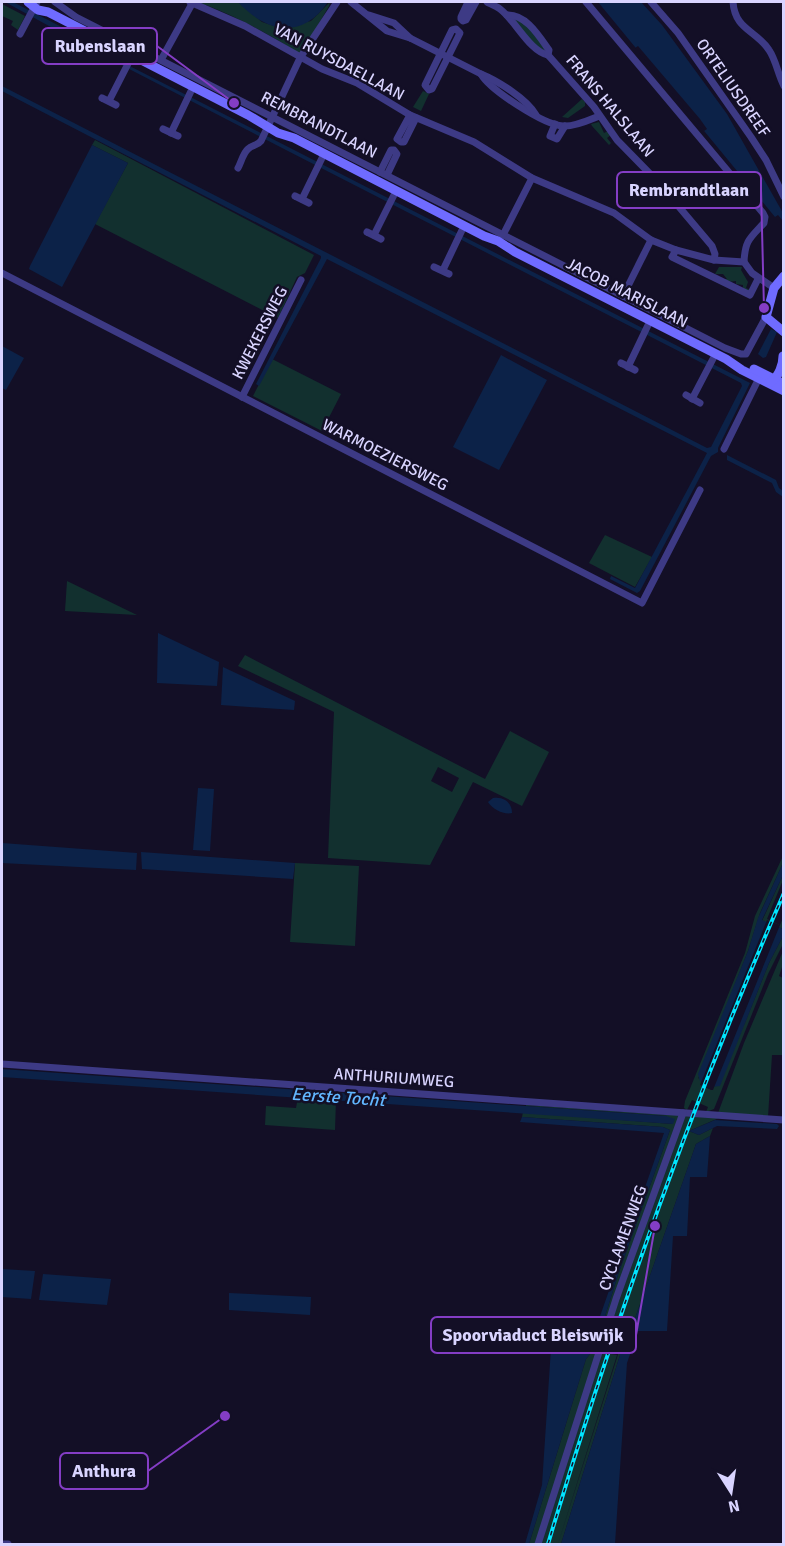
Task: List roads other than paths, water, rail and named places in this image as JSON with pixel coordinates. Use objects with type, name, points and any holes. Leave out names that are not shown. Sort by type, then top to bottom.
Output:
[{"type":"main road","points":[[48,12],[54,2]]},
{"type":"main road","name":"JACOB MARISLAAN","points":[[33,6],[48,12],[130,59],[294,138],[321,161],[392,198],[462,229],[498,240],[647,328],[711,362],[734,360],[770,379],[783,391]]},
{"type":"main road","points":[[783,276],[774,288],[766,317],[783,332]]},
{"type":"main road","points":[[770,379],[783,355]]},
{"type":"street","name":"REMBRANDTLAAN","points":[[54,2],[76,17],[161,60],[268,125],[384,173],[725,348],[746,354],[766,317]]},
{"type":"street","points":[[161,60],[192,2]]},
{"type":"street","name":"VAN RUYSDAELLAAN","points":[[192,2],[245,26],[322,69],[357,83],[413,117],[474,142],[532,178],[614,213],[651,240],[714,260],[744,262]]},
{"type":"street","points":[[238,168],[249,148],[258,145],[261,141],[300,58],[337,2]]},
{"type":"street","points":[[351,2],[387,32],[410,38],[481,74],[484,80],[508,99],[555,124],[564,126],[599,116]]},
{"type":"street","points":[[468,2],[460,16],[463,21],[466,20],[476,2]]},
{"type":"street","name":"FRANS HALSLAAN","points":[[487,2],[507,15],[536,49],[548,55],[594,107],[617,140],[658,182],[712,246],[715,254],[714,260]]},
{"type":"street","points":[[586,2],[763,213],[764,223],[749,237],[744,251],[744,262],[747,269],[758,279],[774,288]]},
{"type":"street","name":"ORTELIUSDREEF","points":[[651,2],[678,33],[751,137],[766,160],[783,196]]},
{"type":"street","points":[[732,2],[736,18],[742,26],[769,50],[783,86]]},
{"type":"street","points":[[20,34],[33,6]]},
{"type":"street","name":"FRANS HALSLAAN","points":[[507,15],[514,14],[530,25],[549,50],[548,55]]},
{"type":"street","points":[[452,30],[459,30],[460,33],[432,89],[429,90],[425,85],[440,53],[452,30]]},
{"type":"street","points":[[109,101],[130,59]]},
{"type":"street","points":[[170,133],[192,89]]},
{"type":"street","points":[[555,124],[550,136],[557,139],[564,126]]},
{"type":"street","points":[[295,196],[306,201],[321,161]]},
{"type":"street","points":[[502,234],[532,178]]},
{"type":"street","points":[[374,235],[392,198]]},
{"type":"street","points":[[434,267],[446,272],[462,229]]},
{"type":"street","points":[[623,296],[651,240]]},
{"type":"street","name":"VAN RUYSDAELLAAN","points":[[676,249],[672,257],[750,295],[758,279]]},
{"type":"street","name":"WARMOEZIERSWEG","points":[[2,273],[642,603],[700,490]]},
{"type":"street","name":"KWEKERSWEG","points":[[242,397],[302,280]]},
{"type":"street","points":[[628,367],[647,328]]},
{"type":"street","points":[[700,403],[689,397],[711,362]]},
{"type":"street","points":[[724,449],[770,379]]},
{"type":"street","name":"ANTHURIUMWEG","points":[[2,1065],[783,1120]]},
{"type":"street","name":"CYCLAMENWEG","points":[[538,1545],[616,1299],[683,1113]]},
{"type":"street","points":[[2,1544],[8,1545]]},
{"type":"water","points":[[5,2],[13,2],[85,39],[110,56],[750,383],[718,452],[711,456],[640,591],[637,593],[610,579],[611,576],[635,588],[707,453],[327,259],[259,386],[256,384],[321,256],[2,91],[2,86],[707,448],[711,447],[742,386],[741,383],[104,56]]},
{"type":"water","points":[[238,2],[328,2],[307,22],[296,27],[284,28],[272,26],[261,20]]},
{"type":"water","points":[[598,2],[641,2],[662,25],[727,114],[783,213],[783,221],[778,215],[775,217]]},
{"type":"water","points":[[92,145],[128,163],[62,287],[29,269]]},
{"type":"water","points":[[771,329],[777,332],[766,357],[763,358],[758,354]]},
{"type":"water","points":[[2,346],[24,358],[6,390],[2,388]]},
{"type":"water","points":[[501,355],[547,380],[499,470],[453,447]]},
{"type":"water","points":[[727,455],[776,480],[783,491],[783,497],[776,492],[772,483],[727,460]]},
{"type":"water","points":[[158,633],[219,662],[217,686],[157,683]]},
{"type":"water","points":[[223,667],[295,701],[294,710],[221,705]]},
{"type":"water","points":[[198,788],[214,789],[210,851],[193,850]]},
{"type":"water","points":[[493,798],[507,801],[512,813],[498,811],[492,807],[488,802]]},
{"type":"water","points":[[2,843],[137,853],[136,870],[2,863]]},
{"type":"water","points":[[141,852],[295,863],[293,879],[142,869]]},
{"type":"water","points":[[783,863],[783,875],[762,920],[783,929],[783,936],[769,963],[720,1086],[712,1087],[700,1081],[698,1074],[748,951],[758,918]]},
{"type":"water","name":"Eerste Tocht","points":[[2,1069],[666,1116],[675,1119],[673,1124],[2,1077]]},
{"type":"water","points":[[522,1117],[663,1127],[670,1130],[618,1275],[595,1348],[586,1359],[529,1544],[525,1544],[542,1485],[551,1348],[445,1340],[446,1336],[590,1345],[664,1133],[520,1122]]},
{"type":"water","points":[[715,1120],[777,1124],[779,1126],[777,1129],[717,1126],[699,1135],[689,1131]]},
{"type":"water","points":[[710,1136],[707,1177],[690,1177],[687,1236],[673,1236],[667,1331],[638,1331],[627,1363],[615,1544],[561,1544],[620,1355],[619,1352],[604,1349],[625,1347],[696,1144]]},
{"type":"water","points":[[2,1269],[35,1271],[31,1299],[2,1297]]},
{"type":"water","points":[[43,1274],[111,1279],[107,1305],[39,1300]]},
{"type":"water","points":[[229,1293],[311,1297],[310,1315],[229,1310]]},
{"type":"railway","points":[[548,1544],[573,1461],[656,1215],[717,1053],[784,893]]},
{"type":"place","name":"Rubenslaan","points":[[234,103]]},
{"type":"place","name":"Rembrandtlaan","points":[[764,308]]},
{"type":"place","name":"Spoorviaduct Bleiswijk","points":[[655,1226]]},
{"type":"place","name":"Anthura","points":[[225,1416]]}]
